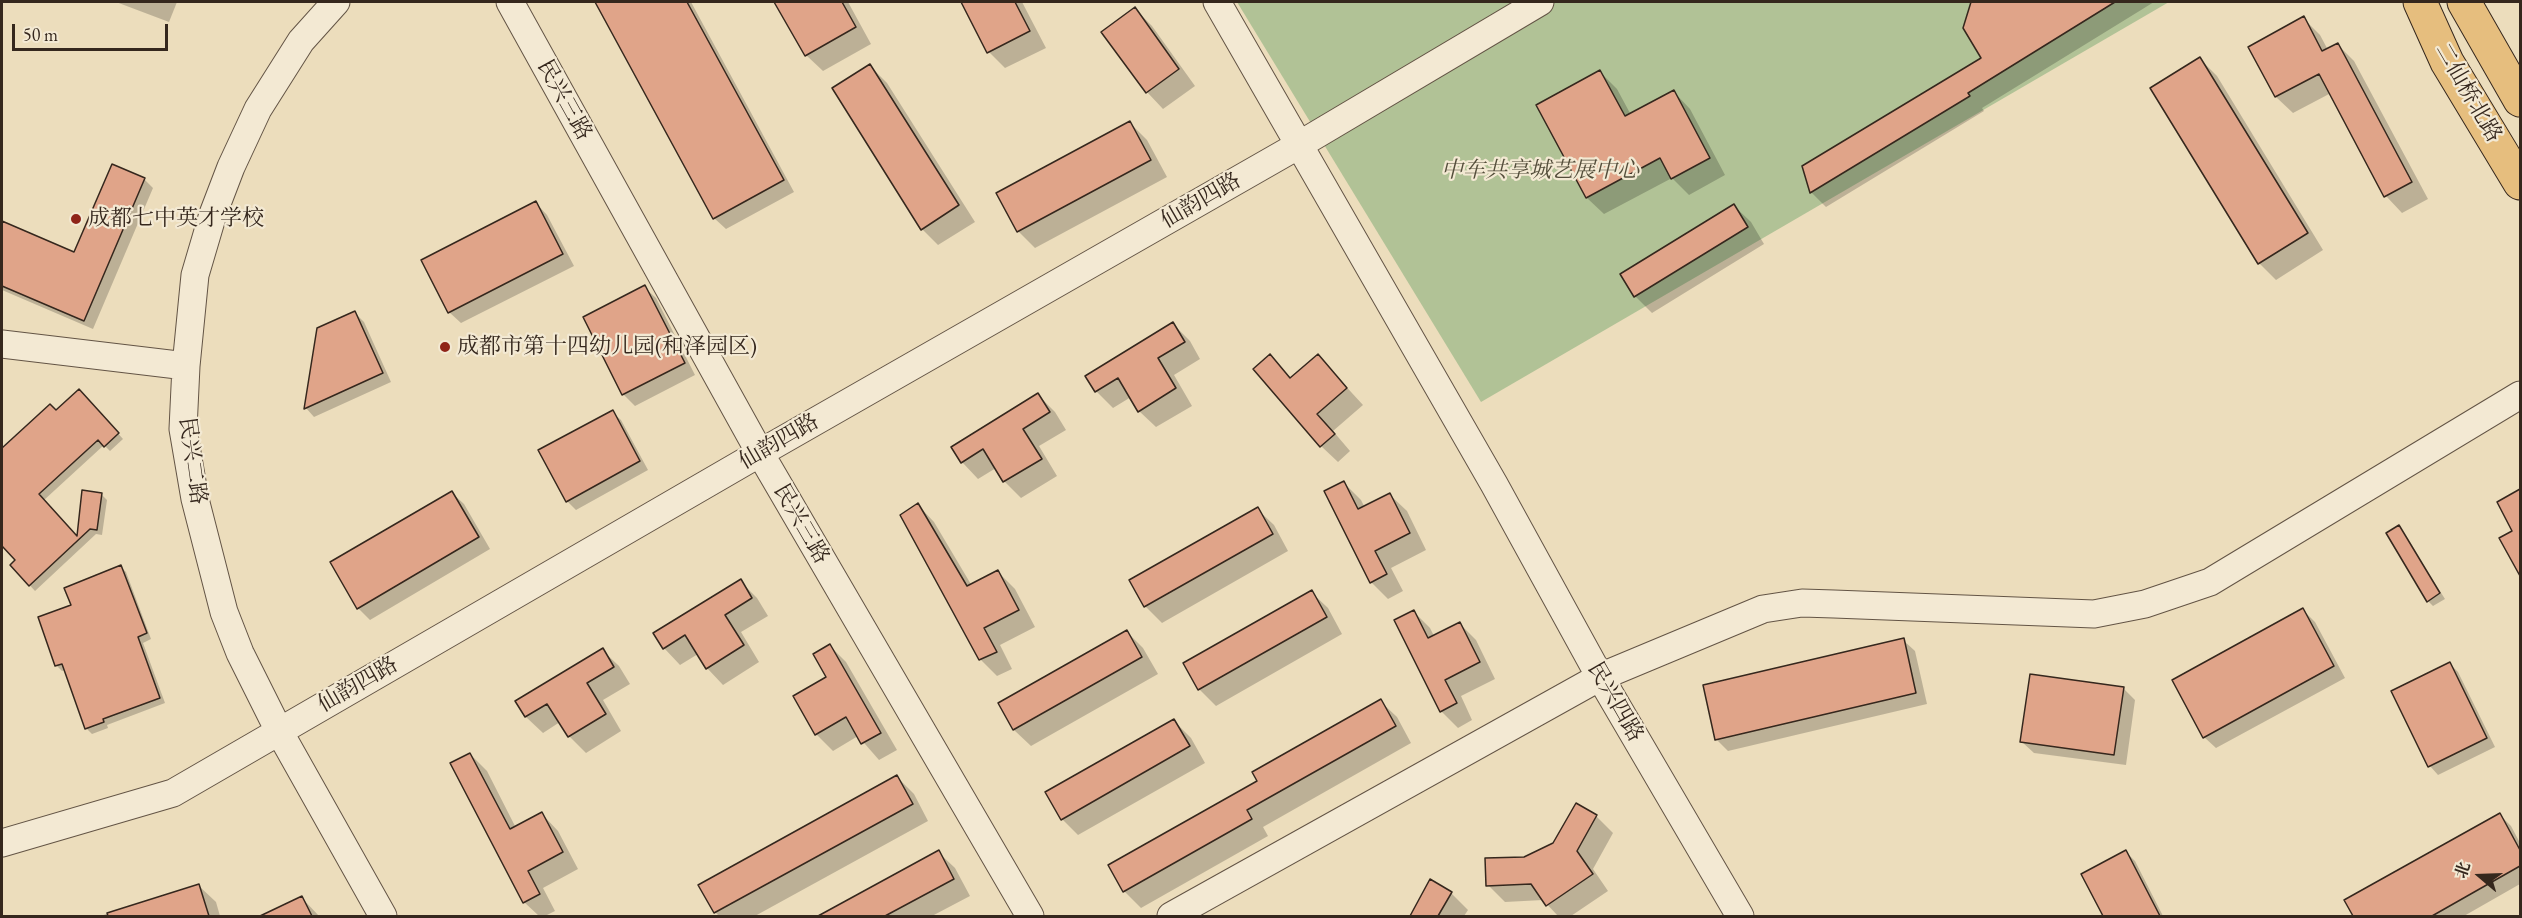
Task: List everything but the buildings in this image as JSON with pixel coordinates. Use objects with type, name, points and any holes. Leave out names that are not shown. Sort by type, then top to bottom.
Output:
[{"type":"main road","name":"二仙桥北路","points":[[2420,2],[2447,62],[2520,183]]},
{"type":"main road","points":[[2464,2],[2520,100]]},
{"type":"main road","points":[[2490,2],[2520,55]]},
{"type":"street","name":"民兴二路","points":[[336,2],[295,51],[258,109],[231,167],[213,214],[195,275],[186,366],[183,429],[195,499],[221,600],[240,653],[279,731],[383,916]]},
{"type":"street","name":"民兴三路","points":[[510,2],[760,453],[1030,916]]},
{"type":"street","name":"民兴四路","points":[[1216,2],[1494,484],[1600,677],[1740,916]]},
{"type":"street","name":"仙韵四路","points":[[2,843],[173,793],[760,453],[1299,145],[1540,2]]},
{"type":"street","points":[[2,344],[186,366]]},
{"type":"street","points":[[1171,916],[1600,677],[1763,609],[1802,603],[2094,614],[2145,604],[2210,582],[2520,395]]},
{"type":"green space","name":"中车共享城艺展中心","points":[[1237,2],[2169,2],[1481,402]]},
{"type":"place","name":"成都七中英才学校","points":[[76,219]]},
{"type":"place","name":"成都市第十四幼儿园(和泽园区)","points":[[445,347]]}]
